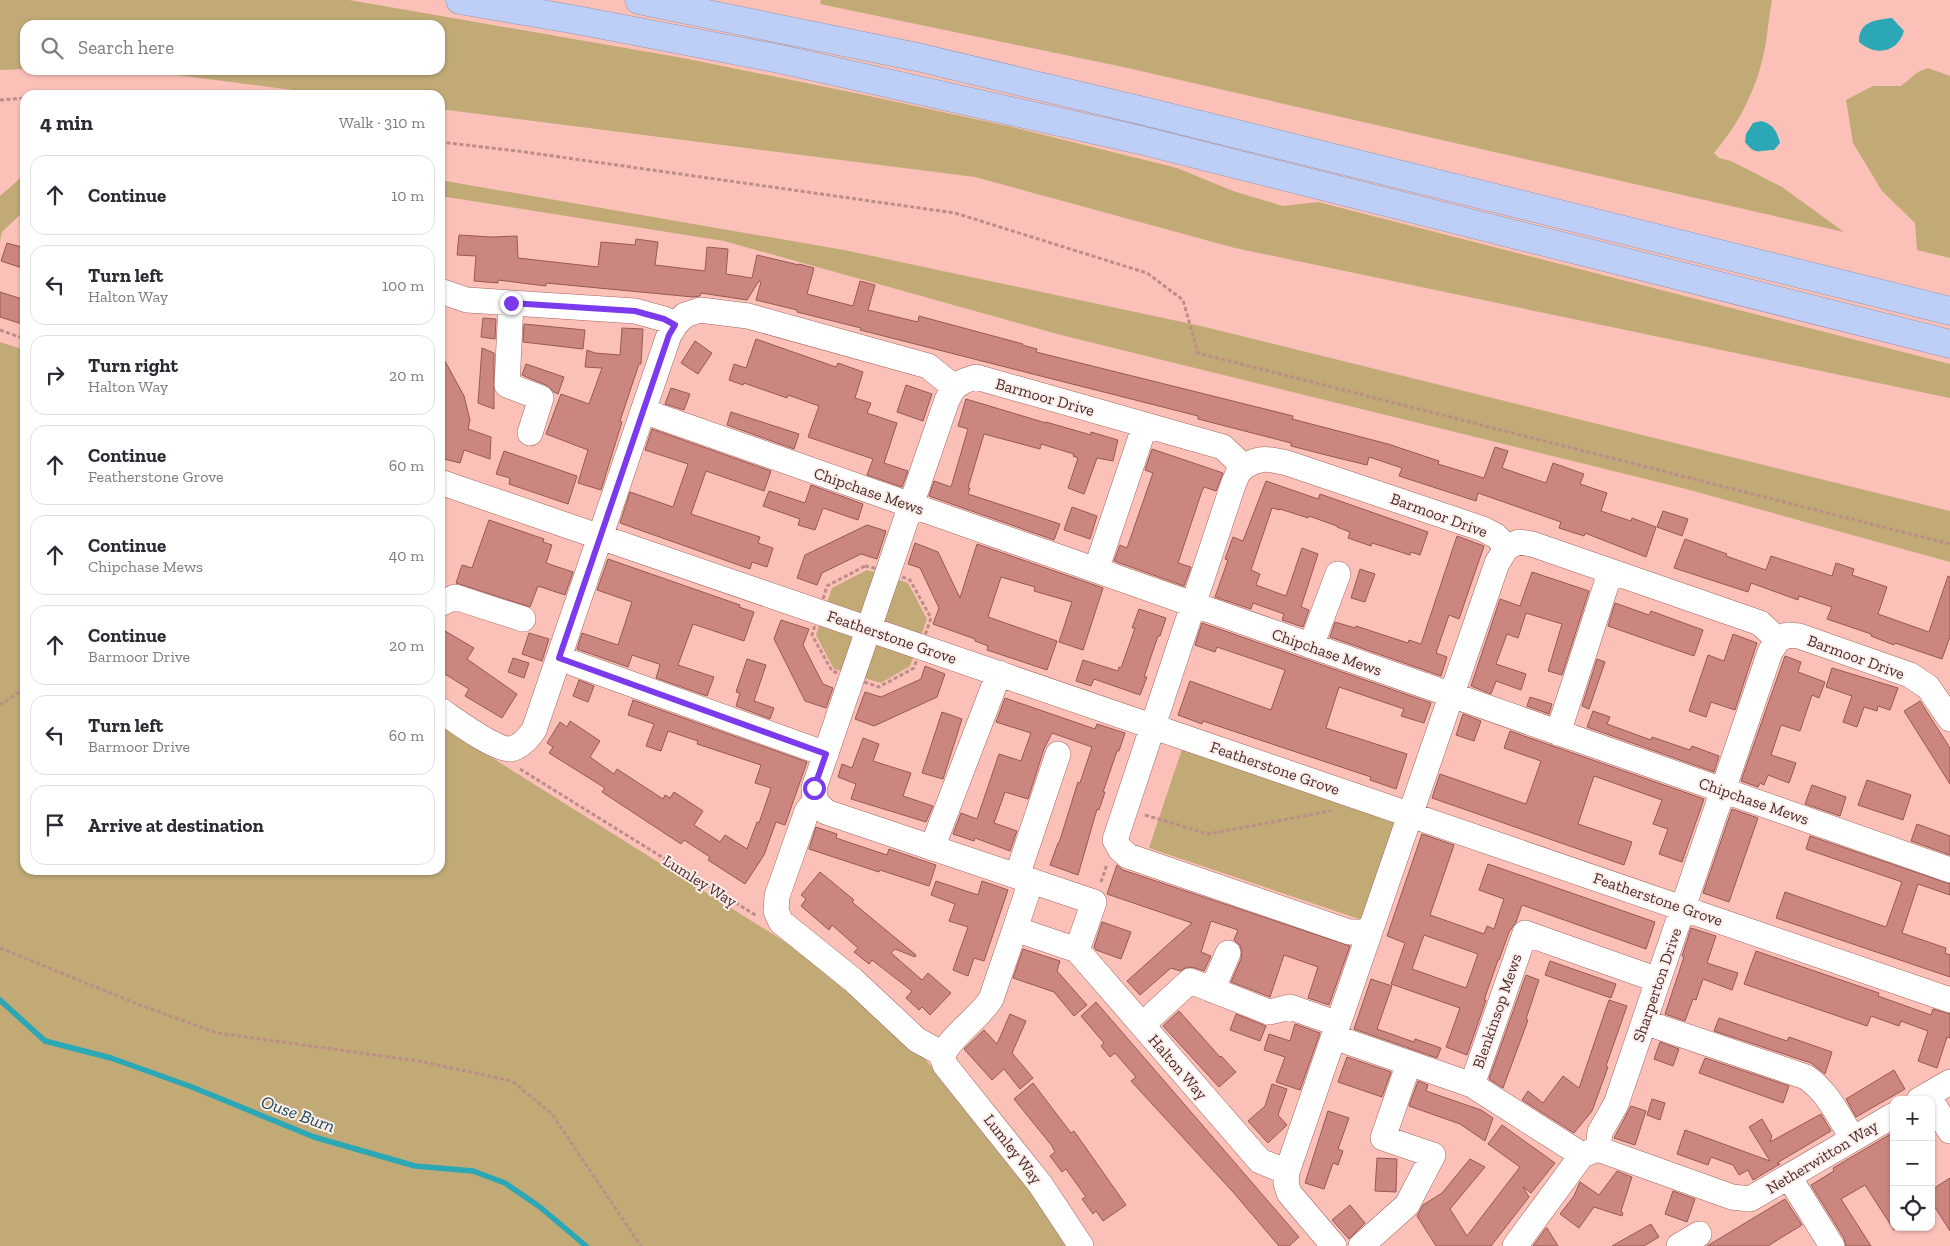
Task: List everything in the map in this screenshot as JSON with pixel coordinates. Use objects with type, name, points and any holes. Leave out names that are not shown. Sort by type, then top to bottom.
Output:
[{"type":"highway","points":[[460,0],[577,20],[780,59],[1140,140],[1950,344]]},
{"type":"highway","points":[[638,0],[800,32],[1154,113],[1950,311]]},
{"type":"street","points":[[445,293],[467,300],[635,311],[664,319],[675,325]]},
{"type":"street","points":[[511,303],[507,385],[541,398],[530,433]]},
{"type":"street","points":[[445,713],[498,747],[510,749],[527,740],[534,730],[669,335],[675,325],[685,315],[700,310],[748,316],[928,366],[954,388],[947,400],[814,788],[815,802],[807,812],[777,896],[776,911],[781,922],[853,980],[917,1040],[943,1054],[947,1046],[985,1009],[991,999],[1015,929],[1024,879],[1058,754]]},
{"type":"street","name":"Barmoor Drive","points":[[954,388],[964,381],[976,377],[1223,448],[1244,466],[1253,460],[1264,458],[1287,463],[1483,529],[1496,536],[1507,546],[1519,542],[1532,544],[1610,573],[1760,623],[1778,640],[1787,636],[1799,636],[1910,675],[1928,687],[1946,705]]},
{"type":"street","name":"Chipchase Mews","points":[[643,412],[1950,870]]},
{"type":"street","points":[[1096,570],[1145,425]]},
{"type":"street","points":[[1244,466],[1233,484],[1115,840],[1120,849],[1128,856],[1349,932],[1365,932],[1372,925]]},
{"type":"street","name":"Featherstone Grove","points":[[445,484],[1950,1000]]},
{"type":"street","points":[[1322,1242],[1289,1193],[1286,1183],[1287,1172],[1497,563],[1507,546]]},
{"type":"street","points":[[1558,732],[1610,573]]},
{"type":"street","points":[[1312,646],[1338,574]]},
{"type":"street","points":[[445,602],[455,597],[522,619]]},
{"type":"street","name":"Sharperton Drive","points":[[1515,1246],[1590,1152],[1616,1104],[1770,652],[1778,640]]},
{"type":"street","points":[[559,658],[826,754]]},
{"type":"street","points":[[932,848],[999,673]]},
{"type":"street","points":[[815,802],[826,812],[1094,902],[1077,950],[1015,929]]},
{"type":"street","name":"Blenkinsop Mews","points":[[1142,1025],[1190,981],[1270,1012],[1290,1007],[1409,1063],[1472,1085],[1524,933],[1658,980]]},
{"type":"street","name":"Halton Way","points":[[1077,950],[1260,1161],[1287,1172]]},
{"type":"street","points":[[1212,990],[1228,952]]},
{"type":"street","points":[[1644,1022],[1806,1077],[1818,1085],[1826,1094],[1852,1139]]},
{"type":"street","name":"Lumley Way","points":[[943,1054],[944,1065],[1040,1184],[1082,1246]]},
{"type":"street","points":[[1361,1246],[1407,1205],[1433,1155],[1383,1138],[1409,1063]]},
{"type":"street","points":[[1931,1096],[1950,1082]]},
{"type":"street","points":[[1472,1085],[1590,1152]]},
{"type":"street","points":[[1935,1110],[1950,1131]]},
{"type":"street","name":"Netherwitton Way","points":[[1590,1152],[1750,1200],[1890,1117]]},
{"type":"street","points":[[1789,1177],[1832,1246]]},
{"type":"path","points":[[0,100],[20,98]]},
{"type":"path","points":[[445,143],[518,151],[955,213],[1147,273],[1183,300],[1198,353],[1469,420],[1950,544]]},
{"type":"path","points":[[0,330],[20,337]]},
{"type":"path","points":[[0,706],[20,692]]},
{"type":"path","name":"Lumley Way","points":[[510,749],[507,760],[770,925],[776,911]]},
{"type":"path","points":[[1125,809],[1208,834],[1333,810]]},
{"type":"path","points":[[1094,902],[1115,840]]},
{"type":"path","points":[[0,948],[31,959],[140,1005],[217,1033],[419,1061],[512,1081],[552,1114],[641,1246]]},
{"type":"shaded area","points":[[0,0],[349,0],[683,58],[860,94],[1012,127],[1177,168],[1233,191],[1283,206],[1318,202],[1950,364],[1950,398],[1235,248],[975,177],[445,110],[445,90],[293,90],[176,75],[445,75],[445,20],[20,20],[20,69],[0,70]]},
{"type":"shaded area","points":[[821,0],[1772,0],[1763,57],[1753,89],[1736,122],[1714,153],[1719,158],[1731,161],[1782,187],[1844,232],[1123,67],[820,4]]},
{"type":"shaded area","points":[[1928,68],[1950,76],[1950,258],[1917,250],[1915,223],[1882,191],[1853,143],[1846,100],[1873,86],[1901,86],[1918,72]]},
{"type":"shaded area","points":[[20,178],[20,215],[2,232],[0,240],[0,196]]},
{"type":"shaded area","points":[[445,181],[844,250],[1201,326],[1950,511],[1950,562],[1686,489],[1061,335],[724,241],[445,197]]},
{"type":"shaded area","points":[[0,342],[20,348],[20,875],[445,875],[445,728],[798,950],[925,1059],[998,1145],[1070,1246],[0,1246]]},
{"type":"shaded area","points":[[867,570],[908,583],[927,619],[910,666],[881,683],[834,669],[816,635],[832,588]]},
{"type":"shaded area","points":[[1182,749],[1395,821],[1362,920],[1149,848]]},
{"type":"water","points":[[1892,18],[1904,31],[1897,44],[1892,48],[1879,51],[1872,50],[1859,42],[1862,30],[1869,23]]},
{"type":"water","points":[[1761,121],[1771,126],[1777,135],[1780,143],[1774,150],[1755,151],[1745,142],[1746,134],[1753,123]]},
{"type":"building","points":[[459,235],[517,236],[518,258],[598,267],[601,242],[635,245],[636,239],[658,242],[655,265],[705,271],[707,247],[728,249],[726,274],[752,278],[757,255],[799,264],[814,268],[807,294],[853,306],[860,281],[875,285],[868,310],[918,322],[919,316],[1023,344],[1037,349],[1036,352],[1293,416],[1292,419],[1388,444],[1439,461],[1438,464],[1484,478],[1495,447],[1508,451],[1502,468],[1546,483],[1553,463],[1584,474],[1580,484],[1607,493],[1601,511],[1631,521],[1632,518],[1656,527],[1646,557],[1585,533],[1584,536],[1559,528],[1561,522],[1478,493],[1476,501],[1399,476],[1402,468],[1369,457],[1367,465],[1291,446],[1291,443],[1198,419],[1198,416],[860,330],[861,328],[756,300],[761,282],[759,281],[747,300],[701,293],[700,296],[693,297],[546,283],[546,286],[498,280],[498,283],[474,281],[476,256],[457,255]]},
{"type":"building","points":[[7,243],[20,247],[20,267],[1,261]]},
{"type":"building","points":[[0,292],[20,298],[20,323],[0,317]]},
{"type":"building","points":[[483,318],[496,319],[495,339],[481,337]]},
{"type":"building","points":[[524,324],[585,330],[583,349],[523,342]]},
{"type":"building","points":[[622,328],[643,329],[641,364],[639,364],[620,421],[622,422],[601,490],[578,483],[588,450],[546,434],[561,394],[589,404],[602,368],[585,367],[587,350],[595,353],[620,355]]},
{"type":"building","points":[[756,339],[836,367],[838,363],[863,372],[855,398],[871,403],[867,413],[897,423],[884,463],[908,471],[902,487],[867,475],[873,459],[808,437],[819,406],[788,395],[787,398],[744,383],[743,385],[729,380],[734,364],[746,368]]},
{"type":"building","points":[[695,341],[712,353],[698,374],[681,363]]},
{"type":"building","points":[[482,348],[494,353],[494,409],[478,403]]},
{"type":"building","points":[[445,361],[464,396],[470,420],[468,429],[491,437],[490,459],[464,450],[460,463],[445,459]]},
{"type":"building","points":[[526,364],[564,377],[558,394],[546,385],[522,375]]},
{"type":"building","points":[[906,385],[932,394],[923,421],[897,412]]},
{"type":"building","points":[[671,388],[690,394],[684,410],[665,404]]},
{"type":"building","points":[[966,399],[1046,423],[1091,435],[1091,432],[1118,440],[1113,461],[1097,458],[1084,494],[1068,488],[1078,458],[1073,456],[1074,454],[1041,444],[1040,449],[984,434],[968,488],[970,488],[968,494],[1060,524],[1054,540],[929,496],[934,481],[951,487],[968,429],[958,426]]},
{"type":"building","points":[[731,412],[799,434],[794,449],[727,425]]},
{"type":"building","points":[[652,429],[771,471],[764,491],[706,471],[691,514],[760,537],[758,543],[773,548],[767,567],[752,562],[750,569],[620,523],[630,492],[673,507],[688,464],[645,450]]},
{"type":"building","points":[[1152,449],[1223,473],[1216,491],[1204,487],[1202,491],[1178,563],[1191,567],[1184,586],[1114,561],[1120,545],[1127,548],[1153,473],[1145,470]]},
{"type":"building","points":[[504,451],[577,476],[568,504],[509,484],[510,478],[496,474]]},
{"type":"building","points":[[1266,481],[1318,499],[1320,494],[1428,532],[1420,555],[1411,552],[1410,555],[1372,543],[1371,546],[1348,538],[1350,532],[1337,526],[1309,516],[1308,518],[1272,508],[1251,570],[1260,574],[1256,585],[1286,596],[1302,548],[1318,554],[1301,607],[1309,610],[1303,627],[1282,620],[1284,614],[1253,603],[1251,609],[1215,597],[1228,560],[1225,559],[1233,537],[1243,541]]},
{"type":"building","points":[[811,485],[863,504],[858,520],[823,508],[815,530],[798,525],[800,519],[763,506],[769,491],[805,503]]},
{"type":"building","points":[[1072,507],[1097,516],[1090,539],[1064,530]]},
{"type":"building","points":[[1663,511],[1688,519],[1682,536],[1657,527]]},
{"type":"building","points":[[489,520],[544,539],[543,542],[552,545],[546,563],[573,572],[565,595],[538,586],[530,607],[456,583],[462,565],[472,568]]},
{"type":"building","points":[[867,525],[886,531],[877,559],[861,554],[822,573],[817,585],[797,578],[805,555]]},
{"type":"building","points":[[1457,536],[1484,546],[1459,619],[1449,615],[1436,653],[1447,657],[1441,676],[1330,637],[1335,622],[1355,628],[1356,626],[1408,643],[1409,640],[1421,644]]},
{"type":"building","points":[[1685,539],[1766,570],[1771,556],[1832,576],[1836,563],[1854,569],[1852,575],[1887,587],[1878,614],[1929,632],[1948,576],[1950,577],[1950,637],[1942,659],[1895,643],[1894,645],[1871,636],[1871,634],[1827,619],[1832,607],[1799,596],[1798,600],[1751,583],[1748,592],[1674,568]]},
{"type":"building","points":[[915,543],[938,552],[960,598],[977,544],[1103,588],[1083,650],[1059,642],[1072,602],[1034,591],[1035,587],[1001,577],[988,617],[1057,641],[1047,670],[987,650],[988,646],[975,641],[975,639],[933,624],[939,608],[920,568],[908,564]]},
{"type":"building","points":[[608,559],[740,605],[739,607],[754,612],[744,641],[693,624],[678,665],[714,677],[707,696],[656,678],[659,664],[632,655],[628,667],[577,649],[582,633],[618,645],[632,602],[597,590]]},
{"type":"building","points":[[1360,569],[1375,574],[1365,602],[1351,598]]},
{"type":"building","points":[[1532,572],[1589,591],[1562,675],[1548,671],[1562,624],[1526,613],[1518,638],[1507,634],[1496,664],[1526,674],[1521,690],[1496,681],[1491,694],[1471,686],[1500,599],[1520,606]]},
{"type":"building","points":[[1615,603],[1649,615],[1651,611],[1703,630],[1694,656],[1608,626]]},
{"type":"building","points":[[1139,609],[1166,618],[1144,677],[1147,677],[1140,695],[1094,679],[1091,686],[1076,681],[1083,660],[1118,671],[1119,667],[1121,668],[1135,628],[1132,628]]},
{"type":"building","points":[[781,620],[809,629],[803,645],[823,684],[833,688],[826,708],[805,701],[774,639]]},
{"type":"building","points":[[1202,623],[1431,703],[1424,723],[1401,716],[1404,709],[1339,687],[1326,728],[1407,754],[1396,789],[1370,780],[1371,777],[1203,721],[1202,724],[1178,715],[1190,681],[1271,710],[1285,670],[1217,647],[1215,652],[1195,645]]},
{"type":"building","points":[[445,631],[474,648],[467,659],[517,694],[502,718],[465,696],[469,689],[445,674]]},
{"type":"building","points":[[529,633],[549,639],[542,661],[522,654]]},
{"type":"building","points":[[1733,634],[1757,643],[1735,710],[1711,702],[1706,717],[1689,711],[1708,655],[1724,661]]},
{"type":"building","points":[[1785,656],[1801,662],[1798,672],[1825,682],[1819,698],[1812,695],[1800,731],[1781,725],[1771,755],[1796,763],[1789,783],[1768,775],[1764,785],[1760,783],[1758,787],[1741,781]]},
{"type":"building","points":[[513,658],[529,663],[524,678],[508,672]]},
{"type":"building","points":[[747,659],[766,665],[754,701],[774,708],[770,719],[736,706],[740,693],[736,692]]},
{"type":"building","points":[[1597,659],[1605,662],[1589,709],[1582,706]]},
{"type":"building","points":[[925,666],[945,674],[937,697],[874,726],[855,719],[865,692],[881,697],[921,679]]},
{"type":"building","points":[[1832,668],[1898,688],[1890,710],[1878,706],[1877,711],[1864,707],[1857,727],[1843,722],[1852,696],[1826,687]]},
{"type":"building","points":[[579,680],[594,686],[588,702],[573,696]]},
{"type":"building","points":[[1530,697],[1552,704],[1549,714],[1527,706]]},
{"type":"building","points":[[1005,698],[1095,729],[1097,724],[1125,733],[1103,792],[1105,792],[1099,810],[1097,809],[1078,875],[1050,865],[1092,747],[1052,733],[1044,749],[1028,799],[1005,792],[994,823],[1017,831],[1010,851],[975,838],[974,841],[953,834],[961,813],[977,819],[999,754],[1021,761],[1031,733],[996,722]]},
{"type":"building","points":[[633,700],[807,762],[785,825],[776,822],[764,855],[745,884],[708,860],[710,857],[684,840],[681,844],[602,792],[605,788],[549,753],[553,747],[547,743],[560,722],[567,727],[570,721],[600,741],[590,757],[614,774],[617,769],[663,799],[665,795],[670,798],[674,792],[703,811],[694,825],[720,842],[725,835],[747,849],[757,822],[759,823],[771,788],[755,783],[761,765],[697,744],[698,741],[668,731],[661,751],[646,746],[654,724],[628,715]]},
{"type":"building","points":[[1920,701],[1950,748],[1950,784],[1904,711]]},
{"type":"building","points":[[1593,711],[1610,717],[1607,724],[1651,740],[1652,737],[1690,750],[1692,746],[1719,756],[1714,772],[1587,727]]},
{"type":"building","points":[[942,712],[962,719],[943,779],[922,773]]},
{"type":"building","points":[[1463,714],[1481,721],[1474,741],[1456,735]]},
{"type":"building","points":[[1510,731],[1704,799],[1682,862],[1659,854],[1668,829],[1653,824],[1662,800],[1594,776],[1578,824],[1632,842],[1624,865],[1432,798],[1440,774],[1526,804],[1541,761],[1504,748]]},
{"type":"building","points":[[863,738],[879,744],[873,761],[911,773],[903,796],[933,806],[926,822],[851,799],[856,784],[838,777],[842,764],[852,768]]},
{"type":"building","points":[[1867,780],[1911,795],[1903,820],[1858,805]]},
{"type":"building","points":[[1812,785],[1846,797],[1840,816],[1805,804]]},
{"type":"building","points":[[1732,809],[1758,818],[1729,902],[1703,893]]},
{"type":"building","points":[[1917,824],[1950,836],[1950,855],[1911,841]]},
{"type":"building","points":[[816,827],[837,834],[836,838],[887,855],[889,849],[936,865],[929,886],[809,849]]},
{"type":"building","points":[[1422,834],[1454,845],[1430,915],[1484,934],[1487,926],[1494,929],[1504,899],[1479,890],[1488,864],[1655,922],[1646,949],[1522,905],[1498,960],[1467,1055],[1446,1047],[1460,1008],[1391,984],[1405,943],[1387,936]],"holes":[[[1424,935],[1478,954],[1466,988],[1412,969]]]},
{"type":"building","points":[[1810,836],[1950,884],[1950,895],[1918,884],[1902,933],[1946,948],[1945,953],[1950,955],[1950,977],[1776,918],[1785,892],[1886,927],[1902,882],[1806,849]]},
{"type":"building","points":[[1117,865],[1123,870],[1350,946],[1329,1005],[1308,998],[1318,967],[1284,955],[1270,997],[1231,982],[1242,952],[1240,945],[1234,940],[1238,930],[1211,921],[1201,952],[1211,956],[1204,971],[1187,967],[1180,971],[1171,968],[1140,995],[1127,981],[1192,923],[1107,894]]},
{"type":"building","points":[[820,872],[854,900],[852,902],[916,955],[915,957],[895,949],[891,953],[922,980],[928,973],[951,993],[930,1015],[922,1007],[919,1010],[906,998],[912,991],[872,960],[869,964],[854,952],[858,948],[832,925],[829,930],[801,906],[806,899],[801,895]]},
{"type":"building","points":[[936,881],[978,895],[982,881],[1008,890],[984,961],[974,958],[968,976],[953,970],[968,927],[949,921],[955,904],[931,895]]},
{"type":"building","points":[[1102,922],[1131,932],[1121,959],[1096,950],[1094,947]]},
{"type":"building","points":[[1691,928],[1716,936],[1707,963],[1738,973],[1732,990],[1703,979],[1696,1000],[1693,999],[1685,1021],[1665,1014],[1684,957],[1682,956]]},
{"type":"building","points":[[1023,949],[1060,961],[1057,971],[1087,1005],[1074,1016],[1054,992],[1013,978]]},
{"type":"building","points":[[1756,951],[1879,993],[1878,996],[1931,1015],[1933,1009],[1950,1014],[1950,1038],[1947,1037],[1937,1068],[1918,1061],[1928,1031],[1901,1021],[1899,1026],[1871,1016],[1867,1026],[1744,984]]},
{"type":"building","points":[[1550,961],[1616,984],[1611,998],[1545,975]]},
{"type":"building","points":[[1526,975],[1539,980],[1526,1019],[1528,1020],[1503,1088],[1489,1079]]},
{"type":"building","points":[[1371,979],[1392,986],[1377,1029],[1414,1042],[1415,1039],[1441,1048],[1437,1058],[1354,1029]]},
{"type":"building","points":[[1609,1000],[1627,1006],[1592,1111],[1574,1133],[1522,1100],[1528,1091],[1543,1103],[1563,1076],[1579,1088]]},
{"type":"building","points":[[1096,1002],[1299,1237],[1289,1246],[1279,1246],[1233,1192],[1131,1081],[1136,1077],[1115,1053],[1110,1057],[1101,1046],[1104,1043],[1081,1016]]},
{"type":"building","points":[[1179,1011],[1236,1072],[1219,1087],[1163,1026]]},
{"type":"building","points":[[1010,1014],[1026,1021],[1012,1053],[1033,1078],[1020,1089],[1004,1069],[992,1080],[964,1049],[984,1030],[997,1044]]},
{"type":"building","points":[[1236,1014],[1266,1026],[1260,1041],[1230,1030]]},
{"type":"building","points":[[1719,1018],[1787,1041],[1789,1037],[1832,1052],[1825,1074],[1811,1063],[1714,1031]]},
{"type":"building","points":[[1295,1024],[1320,1033],[1300,1090],[1276,1082],[1285,1057],[1264,1050],[1269,1034],[1290,1041]]},
{"type":"building","points":[[1660,1042],[1679,1049],[1673,1066],[1654,1059]]},
{"type":"building","points":[[1347,1057],[1391,1072],[1382,1097],[1338,1082]]},
{"type":"building","points":[[1705,1058],[1789,1086],[1783,1103],[1699,1073]]},
{"type":"building","points":[[1894,1070],[1905,1089],[1856,1117],[1846,1099]]},
{"type":"building","points":[[1418,1081],[1428,1085],[1426,1091],[1481,1110],[1493,1118],[1485,1141],[1460,1124],[1409,1106]]},
{"type":"building","points":[[1033,1083],[1071,1133],[1074,1131],[1126,1205],[1103,1221],[1096,1211],[1093,1214],[1082,1199],[1086,1197],[1066,1169],[1062,1172],[1050,1156],[1055,1152],[1052,1146],[1014,1099]]},
{"type":"building","points":[[1272,1084],[1287,1089],[1278,1115],[1287,1125],[1268,1143],[1248,1121],[1265,1106]]},
{"type":"building","points":[[1652,1099],[1665,1103],[1660,1120],[1647,1115]]},
{"type":"building","points":[[1631,1106],[1646,1111],[1635,1145],[1614,1138]]},
{"type":"building","points":[[1328,1111],[1349,1118],[1338,1149],[1343,1151],[1338,1165],[1333,1163],[1324,1189],[1305,1183]]},
{"type":"building","points":[[1821,1114],[1831,1131],[1777,1163],[1780,1164],[1753,1180],[1748,1170],[1739,1175],[1733,1165],[1711,1157],[1708,1165],[1677,1154],[1685,1130],[1770,1161],[1749,1127],[1762,1119],[1772,1136],[1770,1142]]},
{"type":"building","points":[[1502,1125],[1555,1163],[1531,1193],[1523,1187],[1529,1197],[1491,1246],[1436,1246],[1417,1216],[1423,1205],[1442,1193],[1470,1159],[1485,1167],[1450,1209],[1467,1236],[1520,1167],[1488,1144]]},
{"type":"building","points":[[1890,1134],[1890,1224],[1865,1185],[1841,1199],[1871,1246],[1846,1246],[1844,1238],[1811,1185],[1834,1171],[1833,1168]]},
{"type":"building","points":[[1377,1158],[1397,1159],[1396,1192],[1375,1191]]},
{"type":"building","points":[[1617,1171],[1632,1177],[1621,1211],[1623,1213],[1622,1216],[1594,1207],[1579,1228],[1560,1214],[1574,1196],[1580,1182],[1599,1195]]},
{"type":"building","points":[[1950,1178],[1950,1231],[1935,1207],[1935,1187]]},
{"type":"building","points":[[1673,1191],[1695,1199],[1687,1222],[1665,1214]]},
{"type":"building","points":[[1785,1199],[1802,1225],[1768,1246],[1707,1246]]},
{"type":"building","points":[[1350,1205],[1365,1223],[1349,1239],[1332,1220]]},
{"type":"building","points":[[1651,1224],[1659,1237],[1644,1246],[1612,1246]]},
{"type":"building","points":[[1546,1228],[1558,1246],[1533,1246]]},
{"type":"waterway","name":"Ouse Burn","points":[[0,1000],[45,1041],[111,1058],[192,1087],[314,1137],[415,1166],[473,1171],[505,1183],[540,1207],[586,1246]]},
{"type":"route","points":[[511,303],[635,311],[664,319],[675,325],[669,335],[559,658],[826,754],[814,788]]}]
